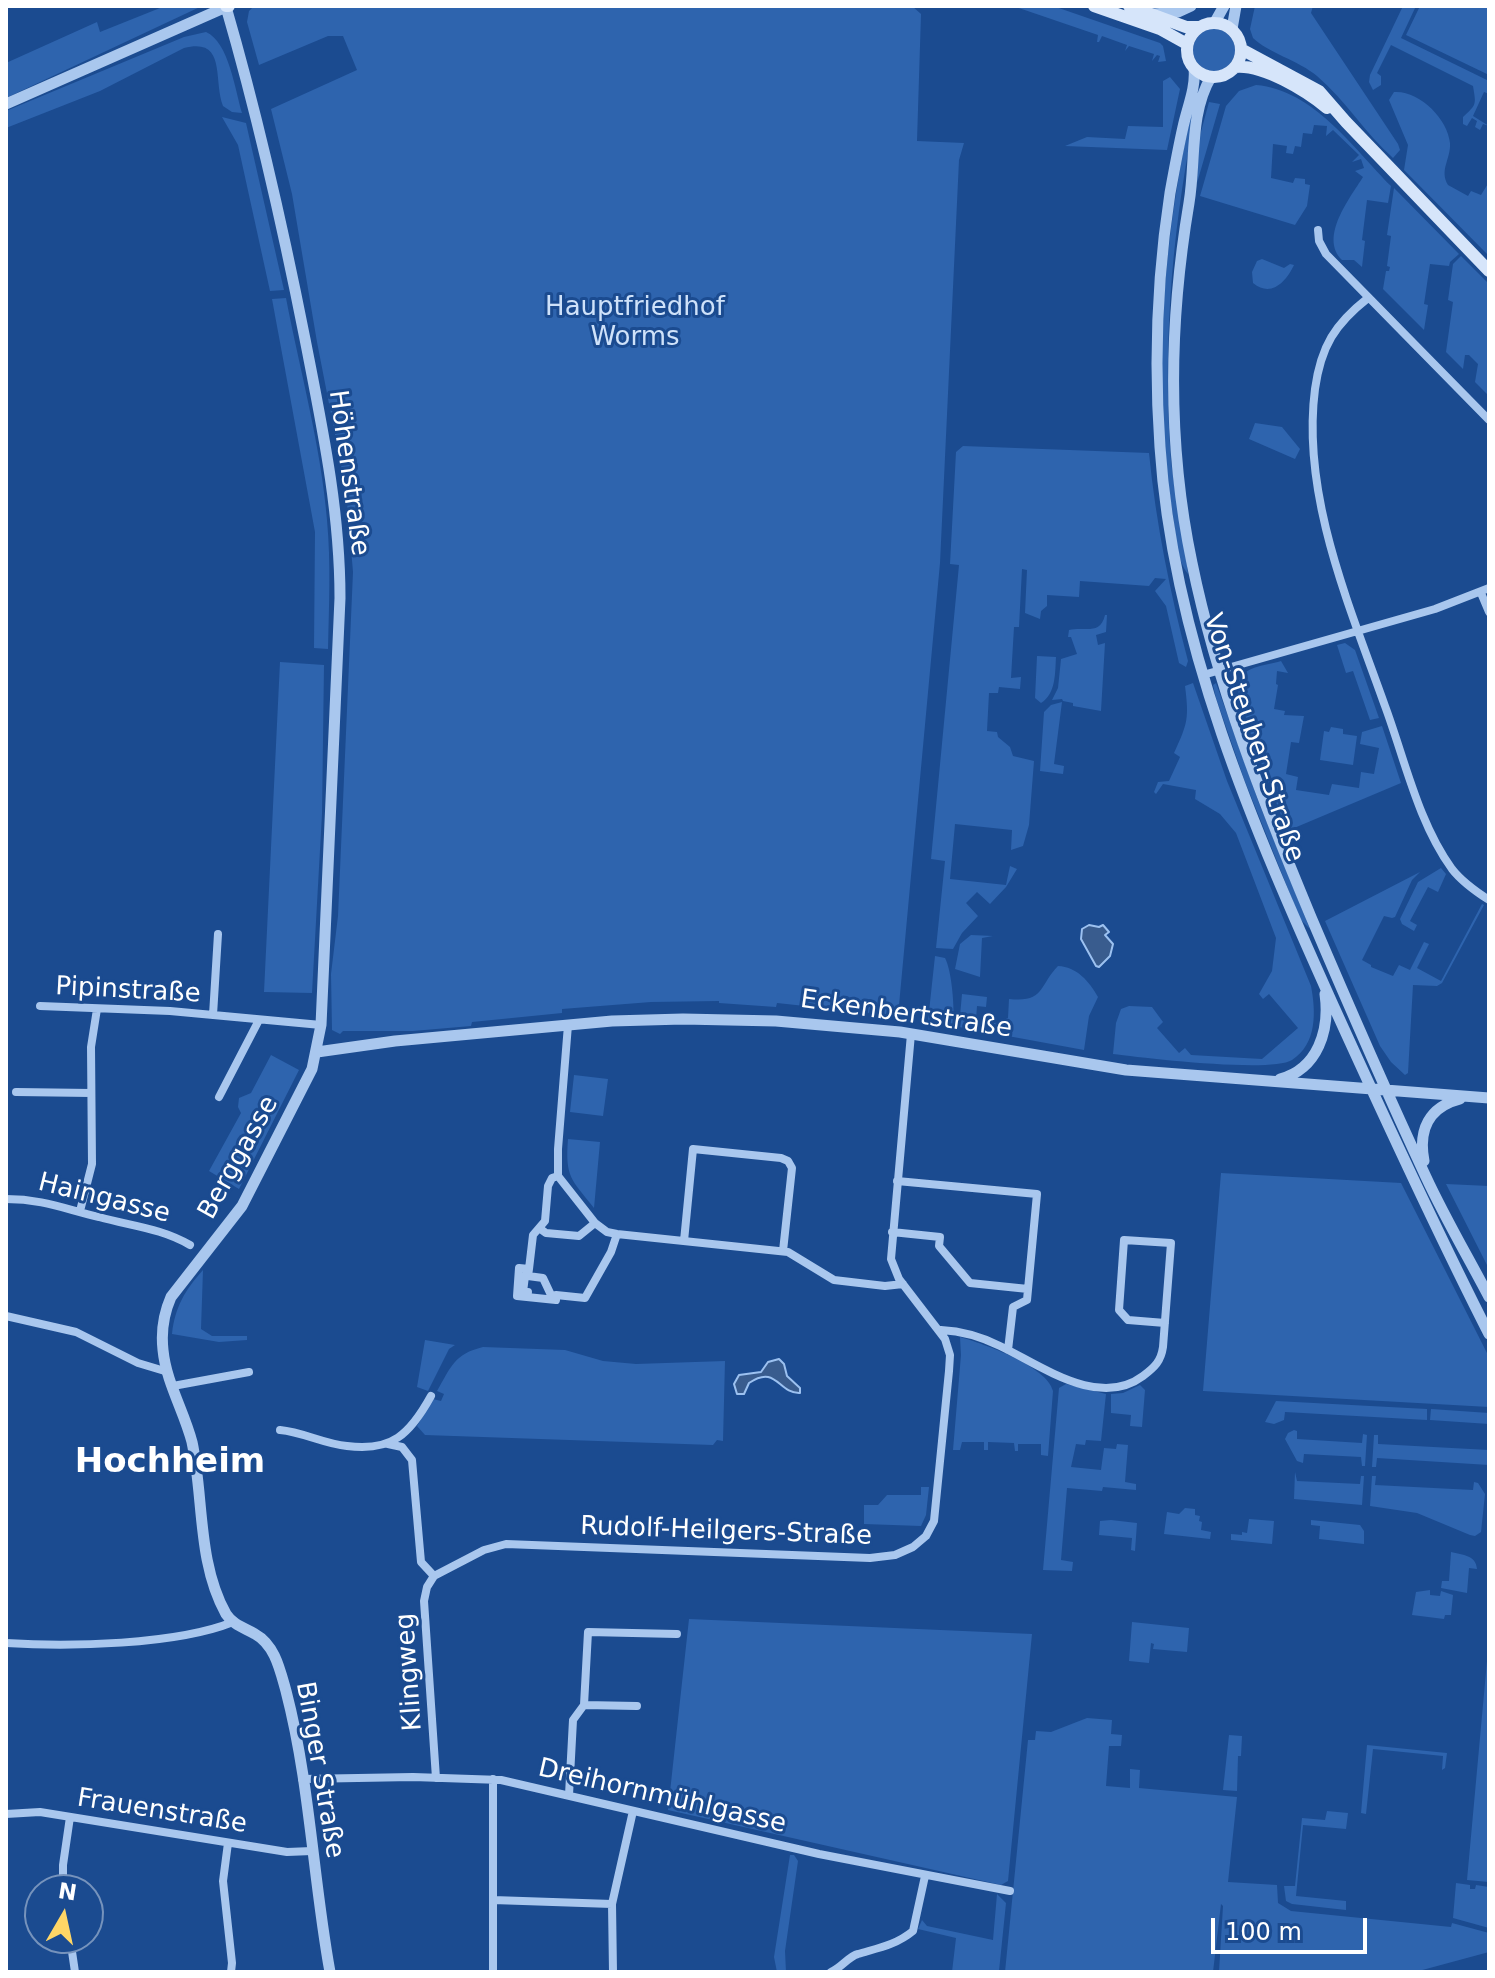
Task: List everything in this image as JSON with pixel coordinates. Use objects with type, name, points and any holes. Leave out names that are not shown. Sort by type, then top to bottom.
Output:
[{"type":"main road","points":[[1094,6],[1170,33],[1187,44],[1199,27]]},
{"type":"main road","points":[[1129,6],[1186,27],[1215,22],[1232,29],[1239,38],[1241,49],[1235,67]]},
{"type":"main road","name":"Von-Steuben-Straße","points":[[1187,44],[1188,59],[1194,69]]},
{"type":"main road","points":[[1241,49],[1319,91],[1489,271]]},
{"type":"main road","points":[[1194,69],[1211,77],[1223,75],[1235,67],[1250,67],[1312,97],[1346,122]]},
{"type":"street","points":[[6,104],[227,6]]},
{"type":"street","name":"Höhenstraße","points":[[227,6],[287,250],[327,448],[337,528],[340,598],[321,1025],[317,1052]]},
{"type":"street","points":[[1154,14],[1178,12],[1191,6]]},
{"type":"street","points":[[1215,22],[1224,6]]},
{"type":"street","points":[[1232,29],[1236,6]]},
{"type":"street","name":"Von-Steuben-Straße","points":[[1194,69],[1194,85],[1168,209],[1158,322],[1160,449],[1171,536],[1185,607],[1203,675],[1249,807],[1370,1087],[1489,1334]]},
{"type":"street","name":"Von-Steuben-Straße","points":[[1211,77],[1196,124],[1190,193],[1178,266],[1173,387],[1180,486],[1191,561],[1219,670],[1269,817],[1427,1181],[1489,1297]]},
{"type":"street","points":[[1318,230],[1319,241],[1326,254],[1489,420]]},
{"type":"street","points":[[1368,298],[1342,319],[1330,339],[1318,374],[1314,408],[1316,461],[1325,522],[1358,630],[1427,823],[1453,871],[1489,900]]},
{"type":"street","points":[[1203,675],[1435,609],[1485,591],[1489,612]]},
{"type":"street","name":"Pipinstraße","points":[[213,1015],[218,934]]},
{"type":"street","points":[[1275,1080],[1300,1070],[1315,1053],[1325,1020],[1323,982]]},
{"type":"street","name":"Pipinstraße","points":[[40,1006],[213,1015],[321,1025]]},
{"type":"street","points":[[80,1211],[92,1164],[91,1047],[97,1009]]},
{"type":"street","name":"Eckenbertstraße","points":[[317,1052],[395,1041],[568,1025],[717,1019],[814,1023],[911,1034],[1126,1070],[1489,1098]]},
{"type":"street","points":[[219,1097],[259,1020]]},
{"type":"street","points":[[568,1025],[558,1176],[595,1223],[607,1232],[617,1234],[794,1253],[834,1280],[885,1286],[903,1284]]},
{"type":"street","name":"Rudolf-Heilgers-Straße","points":[[434,1576],[484,1550],[506,1544],[870,1558],[895,1555],[913,1547],[926,1536],[936,1516],[950,1355],[941,1330],[903,1284],[892,1265],[892,1232],[911,1034]]},
{"type":"street","name":"Berggasse","points":[[233,1622],[220,1600],[208,1560],[195,1458],[168,1372],[162,1341],[165,1315],[171,1297],[242,1206],[308,1078],[317,1052]]},
{"type":"street","points":[[16,1092],[91,1093]]},
{"type":"street","points":[[1427,1181],[1421,1148],[1424,1127],[1441,1106],[1466,1097]]},
{"type":"street","points":[[684,1241],[693,1149],[788,1161],[792,1168],[783,1251]]},
{"type":"street","points":[[528,1273],[533,1235],[545,1221],[548,1186],[552,1178],[558,1176]]},
{"type":"street","points":[[897,1181],[1037,1194],[1027,1300],[1013,1307],[1008,1350]]},
{"type":"street","name":"Haingasse","points":[[6,1199],[45,1202],[165,1232],[190,1245]]},
{"type":"street","points":[[539,1228],[546,1233],[579,1236],[595,1223]]},
{"type":"street","points":[[892,1232],[940,1237],[939,1246],[970,1283],[1028,1289]]},
{"type":"street","points":[[554,1295],[586,1297],[611,1252],[617,1234]]},
{"type":"street","points":[[941,1330],[976,1336],[1053,1375],[1100,1387],[1120,1388],[1136,1382],[1159,1363],[1162,1355],[1165,1323],[1171,1243],[1124,1240],[1119,1310],[1128,1320],[1165,1323]]},
{"type":"street","points":[[519,1268],[543,1278],[554,1295],[556,1300],[517,1296],[519,1268]]},
{"type":"street","points":[[6,1316],[76,1332],[138,1363],[168,1372]]},
{"type":"street","points":[[173,1386],[249,1372]]},
{"type":"street","points":[[280,1430],[302,1432],[346,1446],[388,1444],[411,1429],[431,1396]]},
{"type":"street","name":"Klingweg","points":[[388,1444],[402,1447],[412,1460],[419,1556],[423,1568],[434,1576],[427,1587],[424,1601],[436,1778]]},
{"type":"street","points":[[6,1643],[44,1645],[126,1641],[214,1630],[233,1622]]},
{"type":"street","name":"Binger Straße","points":[[233,1622],[261,1638],[272,1650],[289,1704],[330,1972]]},
{"type":"street","points":[[569,1795],[573,1720],[584,1705],[588,1632],[677,1634]]},
{"type":"street","points":[[584,1705],[637,1706]]},
{"type":"street","name":"Dreihornmühlgasse","points":[[302,1779],[493,1779],[925,1876],[1010,1891]]},
{"type":"street","points":[[493,1779],[493,1972]]},
{"type":"street","points":[[613,1972],[612,1904],[633,1811]]},
{"type":"street","name":"Frauenstraße","points":[[6,1814],[40,1812],[287,1852],[312,1851]]},
{"type":"street","points":[[63,1874],[70,1817]]},
{"type":"street","points":[[228,1843],[223,1881],[231,1972]]},
{"type":"street","points":[[831,1972],[855,1954],[873,1952],[913,1931],[925,1876]]},
{"type":"street","points":[[493,1900],[612,1904]]},
{"type":"green space","points":[[165,6],[202,6],[6,98],[6,63],[97,22],[100,32]]},
{"type":"green space","name":"Hauptfriedhof Worms","points":[[254,6],[912,6],[921,14],[917,141],[964,143],[959,160],[940,563],[898,1016],[777,1003],[776,1007],[719,1001],[651,1002],[562,1009],[562,1013],[472,1022],[471,1026],[413,1031],[343,1031],[340,1034],[332,1030],[331,974],[338,916],[353,572],[346,491],[292,194],[271,109],[357,70],[343,36],[328,36],[259,65],[247,22],[249,11]]},
{"type":"green space","points":[[1013,6],[1053,6],[1160,43],[1166,61],[1158,62],[1160,56],[1157,55],[1152,61],[1154,54],[1129,46],[1125,51],[1127,45],[1102,36],[1097,42],[1098,35]]},
{"type":"green space","points":[[1255,6],[1313,6],[1311,13],[1398,144],[1400,150],[1393,158],[1317,76],[1253,38],[1250,29]]},
{"type":"green space","points":[[1403,6],[1416,6],[1401,38],[1489,81],[1489,94],[1484,92],[1473,116],[1489,126],[1483,124],[1480,130],[1475,127],[1477,121],[1472,118],[1467,126],[1463,124],[1463,117],[1474,104],[1473,86],[1391,45],[1377,73],[1381,76],[1381,85],[1373,90],[1370,75]]},
{"type":"green space","points":[[1420,6],[1489,6],[1489,75],[1406,35]]},
{"type":"green space","points":[[1214,29],[1229,35],[1235,50],[1229,65],[1214,71],[1199,65],[1193,50],[1199,35]]},
{"type":"green space","points":[[206,32],[214,37],[226,56],[242,113],[232,112],[223,106],[213,55],[198,46],[184,48],[100,91],[6,128],[6,111],[184,37]]},
{"type":"green space","points":[[1170,77],[1180,89],[1167,150],[1065,146],[1087,137],[1125,139],[1128,126],[1163,127],[1163,81]]},
{"type":"green space","points":[[1256,85],[1277,89],[1314,109],[1391,186],[1388,203],[1367,200],[1362,267],[1354,260],[1342,260],[1334,240],[1339,218],[1363,177],[1355,171],[1364,168],[1361,159],[1352,162],[1359,155],[1333,130],[1326,136],[1327,126],[1314,125],[1312,134],[1303,133],[1301,147],[1295,146],[1293,154],[1286,153],[1287,146],[1273,144],[1271,178],[1293,183],[1295,178],[1305,179],[1305,184],[1310,185],[1307,206],[1295,225],[1200,196],[1226,106],[1239,91]]},
{"type":"green space","points":[[1394,92],[1422,101],[1444,125],[1450,143],[1445,169],[1448,185],[1468,196],[1471,191],[1481,195],[1489,182],[1489,256],[1404,170],[1408,145],[1389,100]]},
{"type":"green space","points":[[1195,96],[1199,97],[1176,232],[1168,369],[1171,460],[1188,574],[1177,546],[1166,464],[1162,358],[1168,252]]},
{"type":"green space","points":[[1209,102],[1220,104],[1197,183],[1199,139]]},
{"type":"green space","points":[[222,117],[246,123],[284,290],[270,291],[238,145]]},
{"type":"green space","points":[[1394,188],[1459,254],[1449,266],[1430,264],[1424,330],[1383,289],[1386,271],[1390,267],[1387,266],[1391,236],[1387,235]]},
{"type":"green space","points":[[1461,256],[1489,284],[1487,394],[1475,382],[1478,364],[1465,355],[1463,369],[1446,352],[1453,302],[1448,300],[1453,264]]},
{"type":"green space","points":[[1262,259],[1284,268],[1294,265],[1282,282],[1266,289],[1253,283],[1252,272],[1257,261]]},
{"type":"green space","points":[[286,298],[324,492],[329,552],[328,649],[314,648],[315,532],[272,299]]},
{"type":"green space","points":[[1255,423],[1282,427],[1300,449],[1295,459],[1249,439]]},
{"type":"green space","points":[[963,446],[1149,453],[1164,558],[1188,661],[1186,667],[1179,663],[1166,606],[1155,591],[1166,579],[1155,578],[1149,586],[1080,581],[1079,597],[1047,595],[1047,606],[1041,611],[1040,619],[1025,613],[1027,570],[1022,569],[1019,627],[1014,627],[1011,678],[1021,677],[1020,689],[999,687],[998,693],[989,693],[987,731],[997,732],[998,737],[1010,747],[1013,756],[1034,761],[1029,825],[1023,846],[1011,850],[1012,830],[955,824],[950,879],[1006,885],[1010,866],[1017,869],[1006,887],[990,904],[977,892],[966,903],[978,916],[962,933],[953,949],[936,948],[945,861],[931,859],[959,565],[950,564],[956,452]]},
{"type":"green space","points":[[1105,615],[1106,632],[1096,635],[1098,645],[1105,643],[1101,711],[1073,706],[1073,703],[1062,699],[1052,700],[1058,688],[1061,659],[1077,654],[1071,637],[1068,637],[1069,630],[1096,628]]},
{"type":"green space","points":[[1345,643],[1355,650],[1379,718],[1370,720],[1353,671],[1346,673],[1337,645]]},
{"type":"green space","points":[[1037,656],[1056,657],[1052,689],[1041,703],[1035,698]]},
{"type":"green space","points":[[1281,661],[1288,673],[1277,671],[1274,709],[1285,711],[1284,715],[1304,716],[1299,743],[1291,742],[1286,774],[1298,777],[1296,790],[1329,795],[1332,784],[1359,788],[1361,772],[1374,774],[1379,748],[1360,744],[1362,732],[1382,726],[1401,783],[1287,831],[1253,741],[1236,685],[1248,670]]},
{"type":"green space","points":[[280,662],[324,665],[322,814],[312,993],[264,992]]},
{"type":"green space","points":[[1193,683],[1227,781],[1311,986],[1314,1017],[1310,1036],[1300,1053],[1280,1064],[1206,1063],[1113,1054],[1116,1023],[1121,1009],[1129,1006],[1152,1007],[1163,1022],[1157,1028],[1179,1053],[1185,1048],[1191,1055],[1262,1059],[1298,1028],[1269,994],[1263,999],[1259,994],[1272,971],[1276,938],[1236,833],[1220,814],[1195,799],[1196,790],[1163,784],[1156,794],[1154,792],[1158,782],[1169,781],[1180,757],[1174,753],[1186,720],[1185,686]]},
{"type":"green space","points":[[1216,683],[1259,803],[1310,929],[1300,919],[1244,779],[1216,698],[1213,685]]},
{"type":"green space","points":[[1062,702],[1054,764],[1064,766],[1063,774],[1040,771],[1044,712],[1051,705]]},
{"type":"green space","points":[[1331,727],[1343,729],[1343,734],[1357,736],[1353,765],[1320,760],[1324,731],[1329,732]]},
{"type":"green space","points":[[1441,868],[1446,874],[1438,892],[1428,887],[1410,921],[1417,925],[1414,931],[1402,924],[1400,919],[1418,882]]},
{"type":"green space","points":[[1420,872],[1412,880],[1395,917],[1384,916],[1362,960],[1371,967],[1393,976],[1399,965],[1410,970],[1424,942],[1429,944],[1417,968],[1441,981],[1484,905],[1442,983],[1437,986],[1413,985],[1408,1073],[1405,1075],[1380,1046],[1325,921]]},
{"type":"green space","points":[[971,935],[993,936],[982,938],[980,977],[955,969],[960,944]]},
{"type":"green space","points":[[935,956],[945,958],[949,972],[953,1026],[928,1021]]},
{"type":"green space","points":[[1058,966],[1082,976],[1098,997],[1089,1016],[1084,1050],[959,1027],[962,994],[987,997],[986,1007],[977,1006],[976,1020],[1003,1023],[1004,1018],[1008,1018],[1009,999],[1021,1000],[1035,995]]},
{"type":"green space","points":[[271,1055],[299,1070],[239,1189],[209,1171],[241,1113],[239,1098],[251,1093]]},
{"type":"green space","points":[[574,1075],[608,1079],[603,1116],[570,1112]]},
{"type":"green space","points":[[568,1139],[600,1142],[594,1208],[571,1177]]},
{"type":"green space","points":[[1221,1173],[1401,1183],[1489,1357],[1489,1407],[1203,1391]]},
{"type":"green space","points":[[1446,1184],[1489,1186],[1489,1269]]},
{"type":"green space","points":[[203,1270],[201,1329],[212,1336],[247,1336],[247,1340],[219,1342],[172,1334],[182,1299]]},
{"type":"green space","points":[[960,1337],[1013,1357],[1048,1382],[1053,1391],[1048,1456],[1041,1455],[1041,1444],[1018,1444],[1018,1451],[1015,1451],[1014,1443],[988,1442],[988,1450],[984,1450],[984,1442],[962,1442],[960,1450],[953,1450]]},
{"type":"green space","points":[[425,1340],[455,1345],[449,1349],[428,1391],[417,1387]]},
{"type":"green space","points":[[483,1347],[565,1350],[603,1361],[636,1364],[725,1361],[723,1441],[717,1440],[713,1445],[425,1435],[417,1426],[433,1399],[441,1401],[444,1394],[437,1391],[450,1368],[466,1353]]},
{"type":"green space","points":[[1066,1384],[1106,1394],[1101,1441],[1086,1440],[1085,1445],[1076,1444],[1071,1467],[1101,1470],[1104,1448],[1116,1449],[1117,1444],[1128,1445],[1125,1482],[1136,1484],[1136,1490],[1067,1488],[1061,1560],[1073,1562],[1072,1571],[1043,1570],[1059,1388]]},
{"type":"green space","points":[[1140,1385],[1145,1390],[1142,1427],[1130,1426],[1131,1415],[1111,1413],[1111,1394],[1123,1393]]},
{"type":"green space","points":[[1276,1401],[1427,1409],[1427,1420],[1285,1412],[1284,1420],[1274,1424],[1265,1422]]},
{"type":"green space","points":[[1431,1409],[1489,1413],[1489,1424],[1430,1420]]},
{"type":"green space","points":[[1294,1430],[1297,1431],[1297,1439],[1362,1443],[1363,1434],[1367,1435],[1365,1466],[1362,1466],[1361,1457],[1304,1454],[1303,1463],[1297,1461],[1285,1439]]},
{"type":"green space","points":[[1374,1435],[1378,1435],[1378,1444],[1489,1450],[1489,1465],[1377,1458],[1376,1467],[1372,1467]]},
{"type":"green space","points":[[1295,1472],[1297,1481],[1360,1484],[1361,1476],[1364,1476],[1362,1505],[1294,1499]]},
{"type":"green space","points":[[1372,1476],[1376,1476],[1375,1485],[1473,1490],[1474,1482],[1478,1483],[1485,1494],[1481,1532],[1470,1535],[1417,1513],[1370,1506]]},
{"type":"green space","points":[[921,1487],[929,1487],[926,1515],[921,1526],[864,1524],[864,1505],[878,1505],[887,1495],[921,1495]]},
{"type":"green space","points":[[1185,1508],[1195,1509],[1195,1515],[1200,1516],[1199,1521],[1202,1522],[1201,1530],[1211,1532],[1210,1539],[1164,1534],[1167,1512],[1179,1514]]},
{"type":"green space","points":[[1249,1519],[1274,1521],[1272,1544],[1231,1540],[1231,1534],[1247,1533]]},
{"type":"green space","points":[[1311,1520],[1360,1525],[1364,1531],[1364,1544],[1319,1539],[1320,1526],[1311,1525]]},
{"type":"green space","points":[[1100,1521],[1137,1523],[1135,1551],[1131,1550],[1132,1538],[1099,1535]]},
{"type":"green space","points":[[1451,1552],[1468,1556],[1476,1564],[1477,1569],[1469,1568],[1467,1593],[1441,1588],[1442,1581],[1449,1581]]},
{"type":"green space","points":[[1430,1590],[1430,1595],[1440,1596],[1441,1591],[1453,1595],[1451,1615],[1445,1615],[1444,1619],[1412,1615],[1416,1592]]},
{"type":"green space","points":[[689,1619],[1032,1634],[1008,1881],[1001,1885],[668,1810]]},
{"type":"green space","points":[[1132,1622],[1189,1628],[1187,1652],[1153,1649],[1154,1644],[1151,1643],[1149,1663],[1129,1661]]},
{"type":"green space","points":[[1489,1661],[1489,1882],[1467,1880]]},
{"type":"green space","points":[[1087,1718],[1112,1720],[1111,1734],[1122,1735],[1121,1746],[1109,1746],[1106,1786],[1130,1788],[1130,1769],[1140,1770],[1139,1788],[1237,1797],[1228,1882],[1277,1885],[1278,1903],[1291,1911],[1451,1927],[1452,1923],[1489,1933],[1489,1952],[1415,1972],[1219,1972],[1221,1904],[1213,1972],[1005,1972],[1028,1740],[1035,1740],[1036,1731],[1051,1732]]},
{"type":"green space","points":[[1229,1735],[1242,1736],[1237,1791],[1223,1790]]},
{"type":"green space","points":[[1367,1745],[1447,1753],[1445,1768],[1442,1770],[1443,1756],[1373,1749],[1366,1814],[1361,1813]]},
{"type":"green space","points":[[1327,1811],[1348,1813],[1346,1829],[1303,1825],[1296,1896],[1346,1901],[1346,1910],[1286,1901],[1284,1886],[1295,1886],[1302,1818],[1325,1820]]},
{"type":"green space","points":[[790,1855],[798,1861],[785,1951],[786,1972],[777,1972],[774,1957]]},
{"type":"green space","points":[[1456,1883],[1470,1885],[1470,1889],[1475,1889],[1476,1885],[1489,1887],[1489,1928],[1453,1918]]},
{"type":"green space","points":[[997,1894],[1006,1903],[999,1971],[952,1972],[956,1938],[918,1929],[922,1920],[927,1926],[993,1940]]},
{"type":"shaded area","points":[[1089,925],[1103,925],[1109,932],[1105,935],[1113,944],[1110,956],[1099,967],[1081,939],[1082,929]]},
{"type":"shaded area","points":[[779,1359],[787,1376],[800,1388],[800,1393],[766,1377],[749,1383],[744,1394],[737,1394],[734,1384],[739,1375],[761,1372],[768,1362]]},
{"type":"district","name":"Hochheim","points":[[170,1463]]}]
